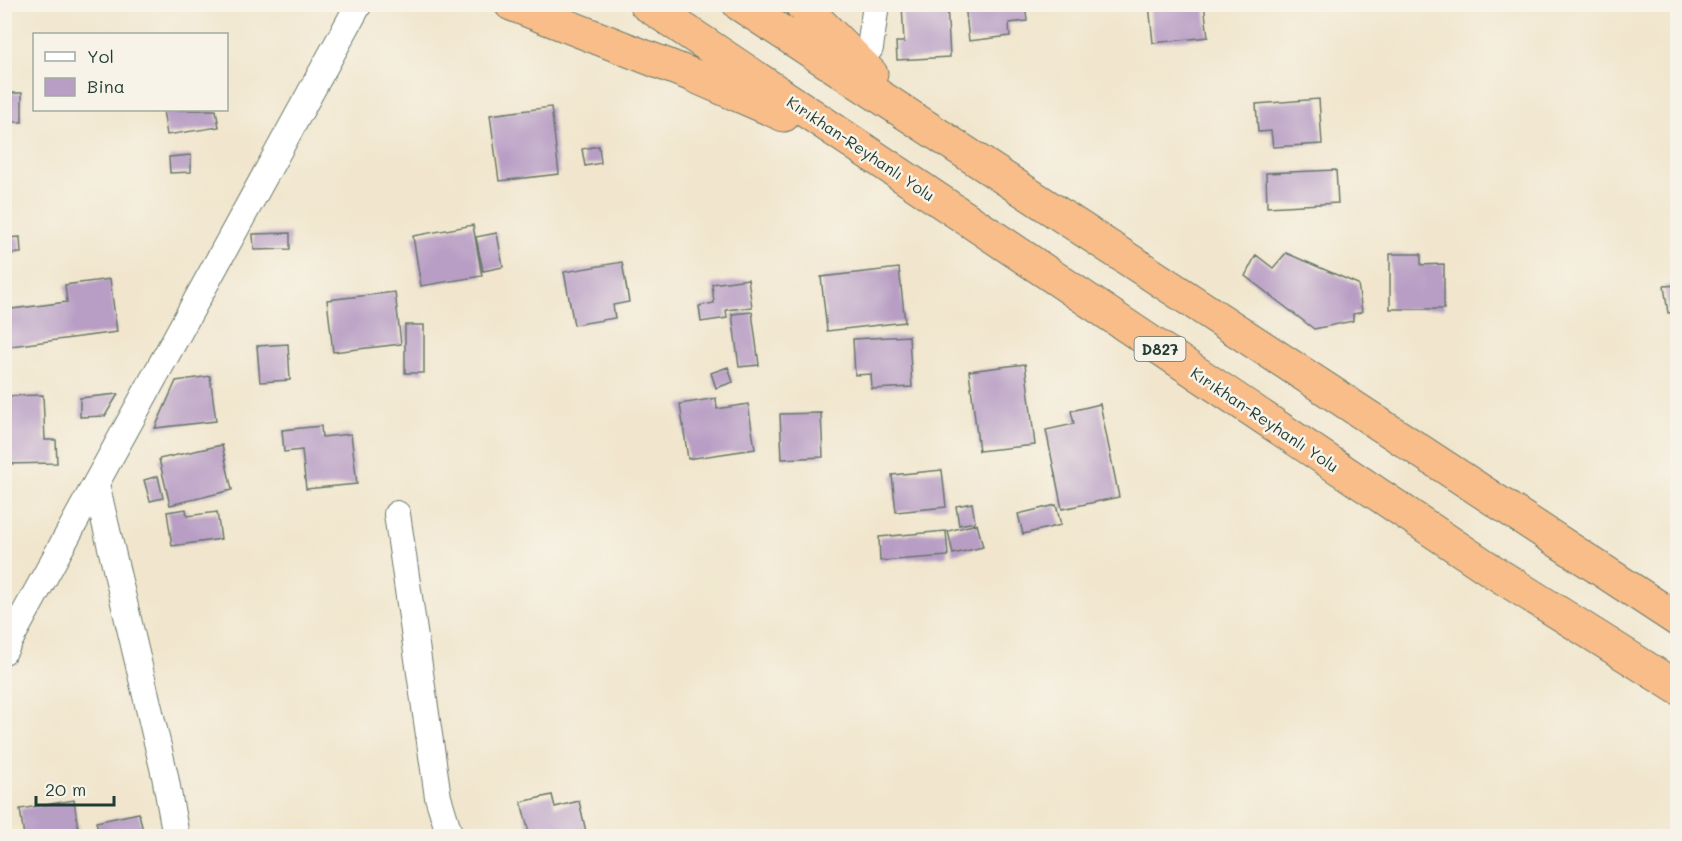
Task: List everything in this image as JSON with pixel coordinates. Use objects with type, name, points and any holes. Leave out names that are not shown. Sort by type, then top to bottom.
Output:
[{"type":"highway","points":[[511,4],[692,75],[866,152]]},
{"type":"highway","name":"Kırıkhan-Reyhanlı Yolu","points":[[646,4],[1497,574],[1677,688]]},
{"type":"highway","points":[[739,4],[1677,620]]},
{"type":"highway","points":[[801,4],[929,129]]},
{"type":"street","points":[[4,651],[359,4]]},
{"type":"street","points":[[860,62],[870,48],[876,4]]},
{"type":"street","points":[[96,484],[165,776],[176,837]]},
{"type":"street","points":[[397,514],[438,797],[450,837]]},
{"type":"building","points":[[902,4],[947,4],[950,57],[897,60],[896,42],[904,42]]},
{"type":"building","points":[[965,4],[1025,4],[1027,21],[1009,23],[1010,36],[969,41]]},
{"type":"building","points":[[1149,4],[1204,4],[1208,37],[1153,43]]},
{"type":"building","points":[[6,93],[22,93],[22,122],[6,122]]},
{"type":"building","points":[[1319,99],[1322,144],[1273,147],[1271,131],[1258,132],[1256,104]]},
{"type":"building","points":[[551,107],[559,174],[499,181],[490,115]]},
{"type":"building","points":[[163,111],[216,111],[219,127],[167,135]]},
{"type":"building","points":[[599,146],[601,163],[585,166],[582,149]]},
{"type":"building","points":[[191,155],[191,172],[170,173],[169,157]]},
{"type":"building","points":[[1336,170],[1338,203],[1267,207],[1266,173]]},
{"type":"building","points":[[473,225],[482,276],[421,286],[413,236]]},
{"type":"building","points":[[290,233],[290,249],[254,250],[253,234]]},
{"type":"building","points":[[497,233],[503,267],[483,271],[476,237]]},
{"type":"building","points":[[20,237],[21,253],[4,254],[4,238]]},
{"type":"building","points":[[1286,253],[1358,284],[1362,312],[1353,314],[1353,321],[1314,329],[1245,276],[1256,255],[1273,268]]},
{"type":"building","points":[[1390,254],[1421,254],[1421,265],[1444,264],[1444,309],[1390,309]]},
{"type":"building","points":[[622,262],[629,302],[613,305],[615,318],[574,325],[564,272]]},
{"type":"building","points":[[899,268],[905,322],[827,331],[821,277]]},
{"type":"building","points":[[110,279],[117,332],[4,347],[4,310],[67,302],[65,285]]},
{"type":"building","points":[[748,279],[752,307],[726,310],[727,318],[701,322],[699,306],[714,303],[712,284]]},
{"type":"building","points":[[1678,285],[1678,312],[1668,313],[1664,286]]},
{"type":"building","points":[[395,292],[401,344],[333,352],[327,300]]},
{"type":"building","points":[[752,312],[759,365],[739,367],[732,314]]},
{"type":"building","points":[[405,325],[424,325],[424,373],[405,373]]},
{"type":"building","points":[[909,336],[912,387],[872,389],[871,374],[855,375],[853,339]]},
{"type":"building","points":[[288,344],[290,380],[260,382],[257,346]]},
{"type":"building","points":[[1025,364],[1035,445],[979,451],[969,371]]},
{"type":"building","points":[[728,367],[733,382],[716,388],[711,373]]},
{"type":"building","points":[[210,376],[216,421],[155,428],[176,381]]},
{"type":"building","points":[[118,394],[105,416],[80,417],[80,398]]},
{"type":"building","points":[[43,395],[45,440],[56,440],[57,463],[4,464],[4,396]]},
{"type":"building","points":[[716,398],[717,409],[748,404],[755,449],[688,459],[680,404]]},
{"type":"building","points":[[1100,404],[1119,497],[1062,509],[1046,430],[1074,424],[1071,411]]},
{"type":"building","points":[[821,413],[823,457],[782,459],[780,414]]},
{"type":"building","points":[[321,426],[322,437],[351,434],[357,484],[306,489],[302,450],[284,452],[282,430]]},
{"type":"building","points":[[222,445],[232,490],[170,505],[159,459]]},
{"type":"building","points":[[942,470],[946,507],[896,512],[892,475]]},
{"type":"building","points":[[158,476],[163,498],[150,501],[144,480]]},
{"type":"building","points":[[972,503],[975,522],[959,525],[956,506]]},
{"type":"building","points":[[1056,505],[1061,525],[1023,534],[1018,514]]},
{"type":"building","points":[[186,509],[187,516],[217,512],[221,539],[172,546],[167,512]]},
{"type":"building","points":[[977,524],[983,547],[953,554],[948,531]]},
{"type":"building","points":[[946,531],[948,556],[880,561],[879,537]]},
{"type":"building","points":[[552,795],[555,807],[579,801],[587,836],[530,836],[521,802]]},
{"type":"building","points":[[74,800],[79,836],[24,836],[20,809]]},
{"type":"building","points":[[139,813],[144,836],[100,836],[96,822]]}]
